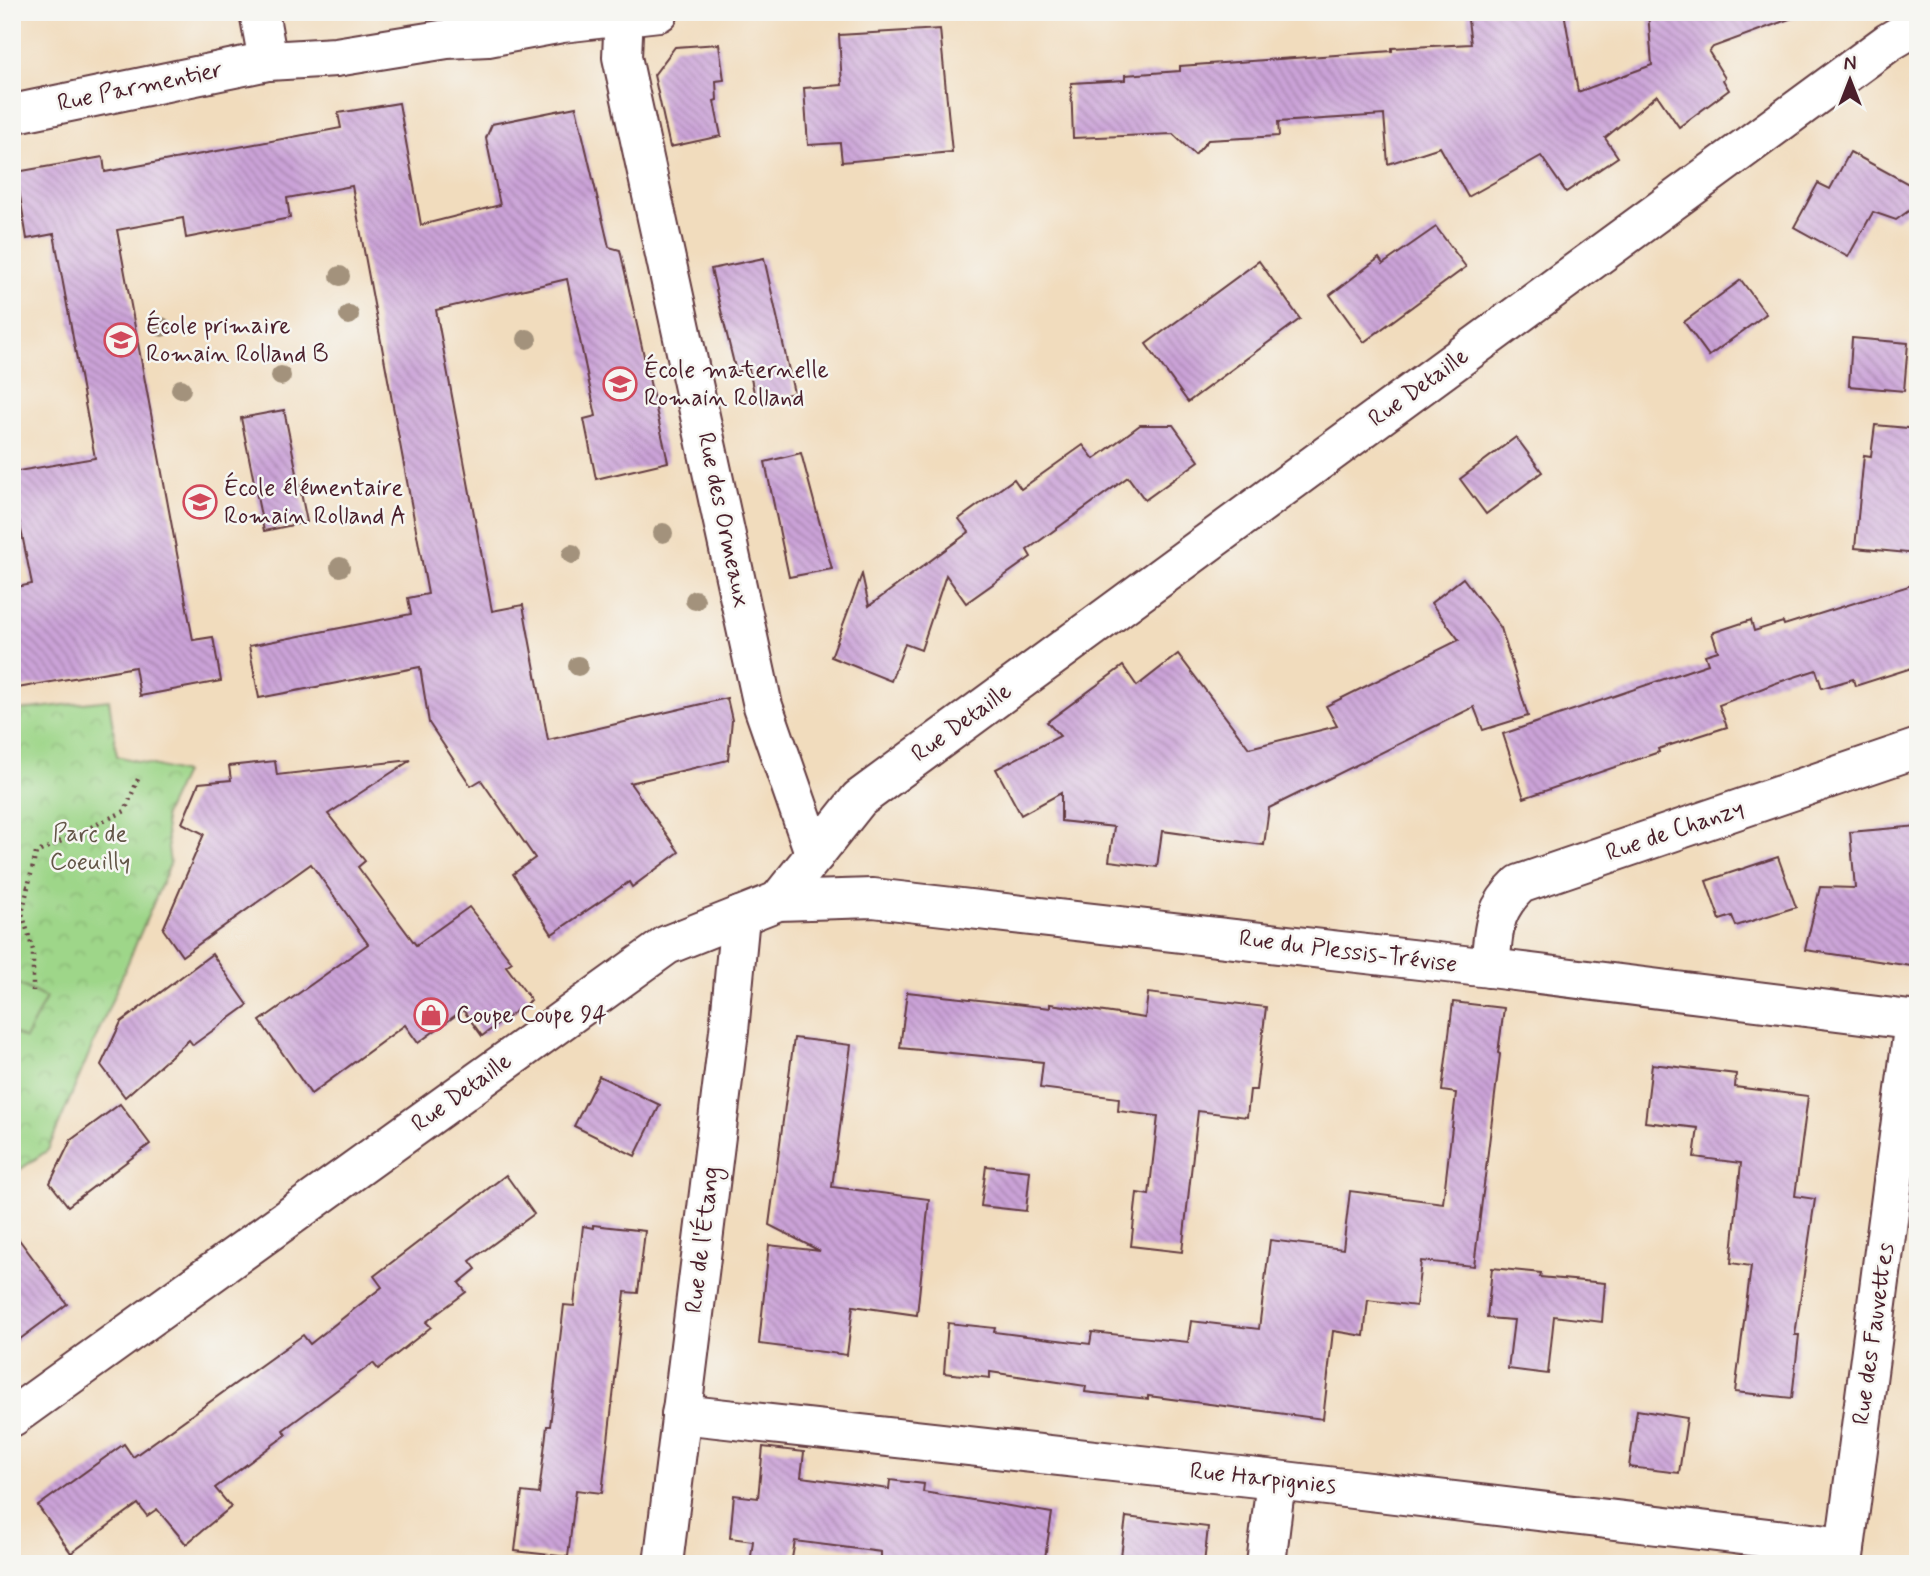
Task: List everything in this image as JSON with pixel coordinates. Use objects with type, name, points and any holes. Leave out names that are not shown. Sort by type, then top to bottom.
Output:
[{"type":"street","points":[[259,12],[268,61]]},
{"type":"street","points":[[1915,12],[1918,17]]},
{"type":"street","name":"Rue Parmentier","points":[[12,114],[268,61],[336,57],[447,39],[488,37],[636,13]]},
{"type":"street","name":"Rue des Ormeaux","points":[[636,13],[622,57],[763,706],[816,855]]},
{"type":"street","name":"Rue Detaille","points":[[12,1417],[667,945],[778,901],[859,799],[1889,42],[1918,24]]},
{"type":"street","name":"Rue de Chanzy","points":[[1490,968],[1495,920],[1504,899],[1520,884],[1918,748]]},
{"type":"street","name":"Rue du Plessis-Trévise","points":[[778,901],[873,898],[1490,968],[1916,1021]]},
{"type":"street","name":"Rue de l'Étang","points":[[663,1564],[729,1031],[740,916]]},
{"type":"street","name":"Rue des Fauvettes","points":[[1844,1555],[1916,1021]]},
{"type":"street","name":"Rue Harpignies","points":[[681,1414],[1276,1480],[1844,1555]]},
{"type":"street","points":[[1266,1564],[1276,1480]]},
{"type":"path","points":[[33,991],[33,950],[22,913],[36,853],[125,811],[138,779]]},
{"type":"path","points":[[12,884],[28,887]]},
{"type":"green space","name":"Parc de Coeuilly","points":[[109,700],[117,756],[184,773],[164,815],[170,864],[48,1150],[12,1175],[12,711]]},
{"type":"green space","points":[[12,981],[46,998],[25,1039],[12,1032]]},
{"type":"building","points":[[1467,12],[1564,12],[1578,92],[1652,65],[1648,12],[1795,12],[1795,17],[1713,47],[1709,52],[1729,90],[1679,127],[1657,95],[1605,138],[1618,157],[1566,192],[1541,156],[1468,197],[1440,147],[1388,164],[1384,115],[1278,122],[1279,136],[1208,140],[1195,155],[1173,134],[1073,138],[1071,83],[1125,80],[1125,75],[1180,71],[1180,66],[1471,44]]},
{"type":"building","points":[[940,29],[952,152],[842,162],[840,143],[808,145],[804,88],[842,85],[839,35]]},
{"type":"building","points":[[719,44],[724,80],[716,81],[717,100],[714,101],[721,136],[670,147],[654,75],[675,47]]},
{"type":"building","points":[[399,103],[421,225],[500,205],[486,138],[492,124],[576,107],[609,247],[620,250],[668,462],[596,479],[584,419],[596,416],[567,279],[436,310],[492,611],[523,605],[548,740],[727,698],[732,720],[728,760],[630,783],[679,852],[632,887],[629,882],[552,934],[513,874],[535,858],[481,780],[471,786],[429,723],[420,667],[259,698],[249,646],[411,614],[408,598],[428,594],[352,186],[287,198],[290,218],[186,238],[183,218],[117,230],[193,640],[213,637],[221,681],[140,696],[135,667],[12,689],[12,588],[32,584],[12,485],[12,472],[95,458],[54,234],[27,239],[16,172],[103,157],[105,172],[341,128],[338,113]]},
{"type":"building","points":[[1850,152],[1918,189],[1918,204],[1896,220],[1873,212],[1848,257],[1794,227],[1818,183],[1830,189]]},
{"type":"building","points":[[1436,227],[1466,267],[1364,342],[1330,295],[1379,258],[1383,264]]},
{"type":"building","points":[[764,258],[794,393],[756,402],[749,369],[736,372],[711,269]]},
{"type":"building","points":[[1259,261],[1300,319],[1188,402],[1146,344]]},
{"type":"building","points":[[1741,280],[1766,314],[1709,356],[1684,322]]},
{"type":"building","points":[[1852,338],[1908,343],[1904,391],[1849,386]]},
{"type":"building","points":[[284,410],[307,522],[264,531],[241,418]]},
{"type":"building","points":[[1140,425],[1173,425],[1199,461],[1145,500],[1128,477],[1027,550],[1031,557],[966,603],[946,575],[921,650],[905,644],[891,681],[831,657],[862,574],[869,606],[969,532],[959,519],[1014,479],[1021,489],[1083,445],[1094,459]]},
{"type":"building","points":[[1875,425],[1918,429],[1918,554],[1855,548],[1864,455],[1871,456]]},
{"type":"building","points":[[1516,437],[1542,472],[1486,514],[1460,479]]},
{"type":"building","points":[[801,453],[832,569],[789,577],[765,462]]},
{"type":"building","points":[[1463,578],[1501,628],[1528,716],[1483,730],[1474,707],[1269,808],[1264,845],[1162,831],[1157,867],[1109,861],[1114,827],[1061,821],[1061,793],[1021,815],[996,769],[1060,736],[1047,722],[1123,666],[1137,686],[1178,654],[1249,748],[1337,726],[1326,706],[1459,640],[1431,603]]},
{"type":"building","points":[[1918,583],[1918,666],[1855,686],[1853,679],[1822,688],[1816,670],[1776,683],[1719,705],[1727,727],[1524,798],[1503,734],[1708,664],[1705,655],[1718,651],[1712,633],[1751,620],[1754,631],[1783,622],[1784,625]]},
{"type":"building","points":[[411,760],[328,814],[365,861],[358,867],[416,945],[469,907],[512,962],[506,966],[531,1000],[482,1036],[463,1010],[418,1043],[405,1025],[311,1094],[260,1021],[368,944],[311,864],[182,956],[163,929],[204,834],[182,823],[199,783],[231,780],[229,766],[275,761],[277,775]]},
{"type":"building","points":[[1918,826],[1918,967],[1805,950],[1820,887],[1855,888],[1850,832]]},
{"type":"building","points":[[1778,857],[1796,907],[1736,926],[1732,916],[1720,920],[1706,881]]},
{"type":"building","points":[[212,954],[248,1005],[193,1045],[189,1040],[125,1097],[101,1065],[121,1022]]},
{"type":"building","points":[[907,992],[1050,1008],[1050,1004],[1145,1018],[1148,993],[1266,1007],[1256,1090],[1250,1090],[1247,1117],[1198,1111],[1182,1252],[1131,1246],[1137,1193],[1149,1195],[1158,1116],[1118,1111],[1119,1098],[1040,1088],[1043,1062],[900,1048]]},
{"type":"building","points":[[1453,1002],[1504,1008],[1474,1266],[1421,1261],[1416,1306],[1368,1300],[1364,1336],[1333,1331],[1323,1419],[1148,1396],[1148,1399],[1085,1392],[1086,1386],[990,1372],[990,1378],[944,1373],[948,1323],[995,1328],[994,1332],[1090,1344],[1092,1332],[1188,1342],[1191,1321],[1259,1329],[1270,1240],[1343,1249],[1350,1191],[1443,1203],[1456,1093],[1442,1091]]},
{"type":"building","points":[[794,1038],[851,1045],[832,1187],[929,1199],[917,1315],[853,1306],[847,1355],[759,1344],[769,1245],[820,1251],[769,1225]]},
{"type":"building","points":[[1652,1064],[1736,1074],[1735,1087],[1808,1096],[1795,1196],[1815,1199],[1795,1335],[1799,1335],[1792,1398],[1735,1392],[1751,1266],[1731,1263],[1741,1163],[1694,1157],[1698,1128],[1645,1122]]},
{"type":"building","points":[[599,1076],[660,1105],[635,1156],[574,1126]]},
{"type":"building","points":[[120,1104],[150,1144],[68,1206],[50,1183],[71,1140]]},
{"type":"building","points":[[986,1166],[1030,1171],[1026,1211],[981,1206]]},
{"type":"building","points":[[506,1175],[534,1214],[470,1261],[476,1269],[459,1283],[466,1292],[426,1322],[431,1327],[378,1369],[373,1363],[283,1430],[286,1435],[215,1488],[231,1507],[186,1544],[157,1509],[147,1516],[138,1504],[71,1553],[38,1506],[124,1444],[133,1457],[303,1335],[310,1344],[382,1287],[374,1276]]},
{"type":"building","points":[[593,1225],[645,1231],[638,1293],[625,1292],[602,1493],[576,1490],[568,1557],[515,1551],[522,1492],[539,1494],[564,1305],[574,1306],[583,1226],[593,1228]]},
{"type":"building","points":[[12,1230],[67,1304],[12,1345]]},
{"type":"building","points":[[1492,1268],[1541,1273],[1540,1277],[1605,1283],[1602,1322],[1554,1316],[1548,1374],[1508,1369],[1514,1320],[1487,1318]]},
{"type":"building","points":[[1637,1410],[1687,1418],[1679,1473],[1629,1467]]},
{"type":"building","points":[[763,1447],[804,1452],[801,1477],[889,1489],[890,1480],[924,1484],[923,1492],[1052,1513],[1044,1564],[922,1564],[881,1558],[881,1552],[795,1541],[791,1564],[750,1564],[753,1541],[730,1538],[734,1495],[758,1498]]},
{"type":"building","points":[[1126,1517],[1208,1527],[1204,1564],[1120,1564]]},
{"type":"place","name":"École primaire Romain Rolland B","points":[[121,340]]},
{"type":"place","name":"École maternelle Romain Rolland","points":[[620,384]]},
{"type":"place","name":"École élémentaire Romain Rolland A","points":[[200,502]]},
{"type":"place","name":"Coupe Coupe 94","points":[[431,1015]]}]
